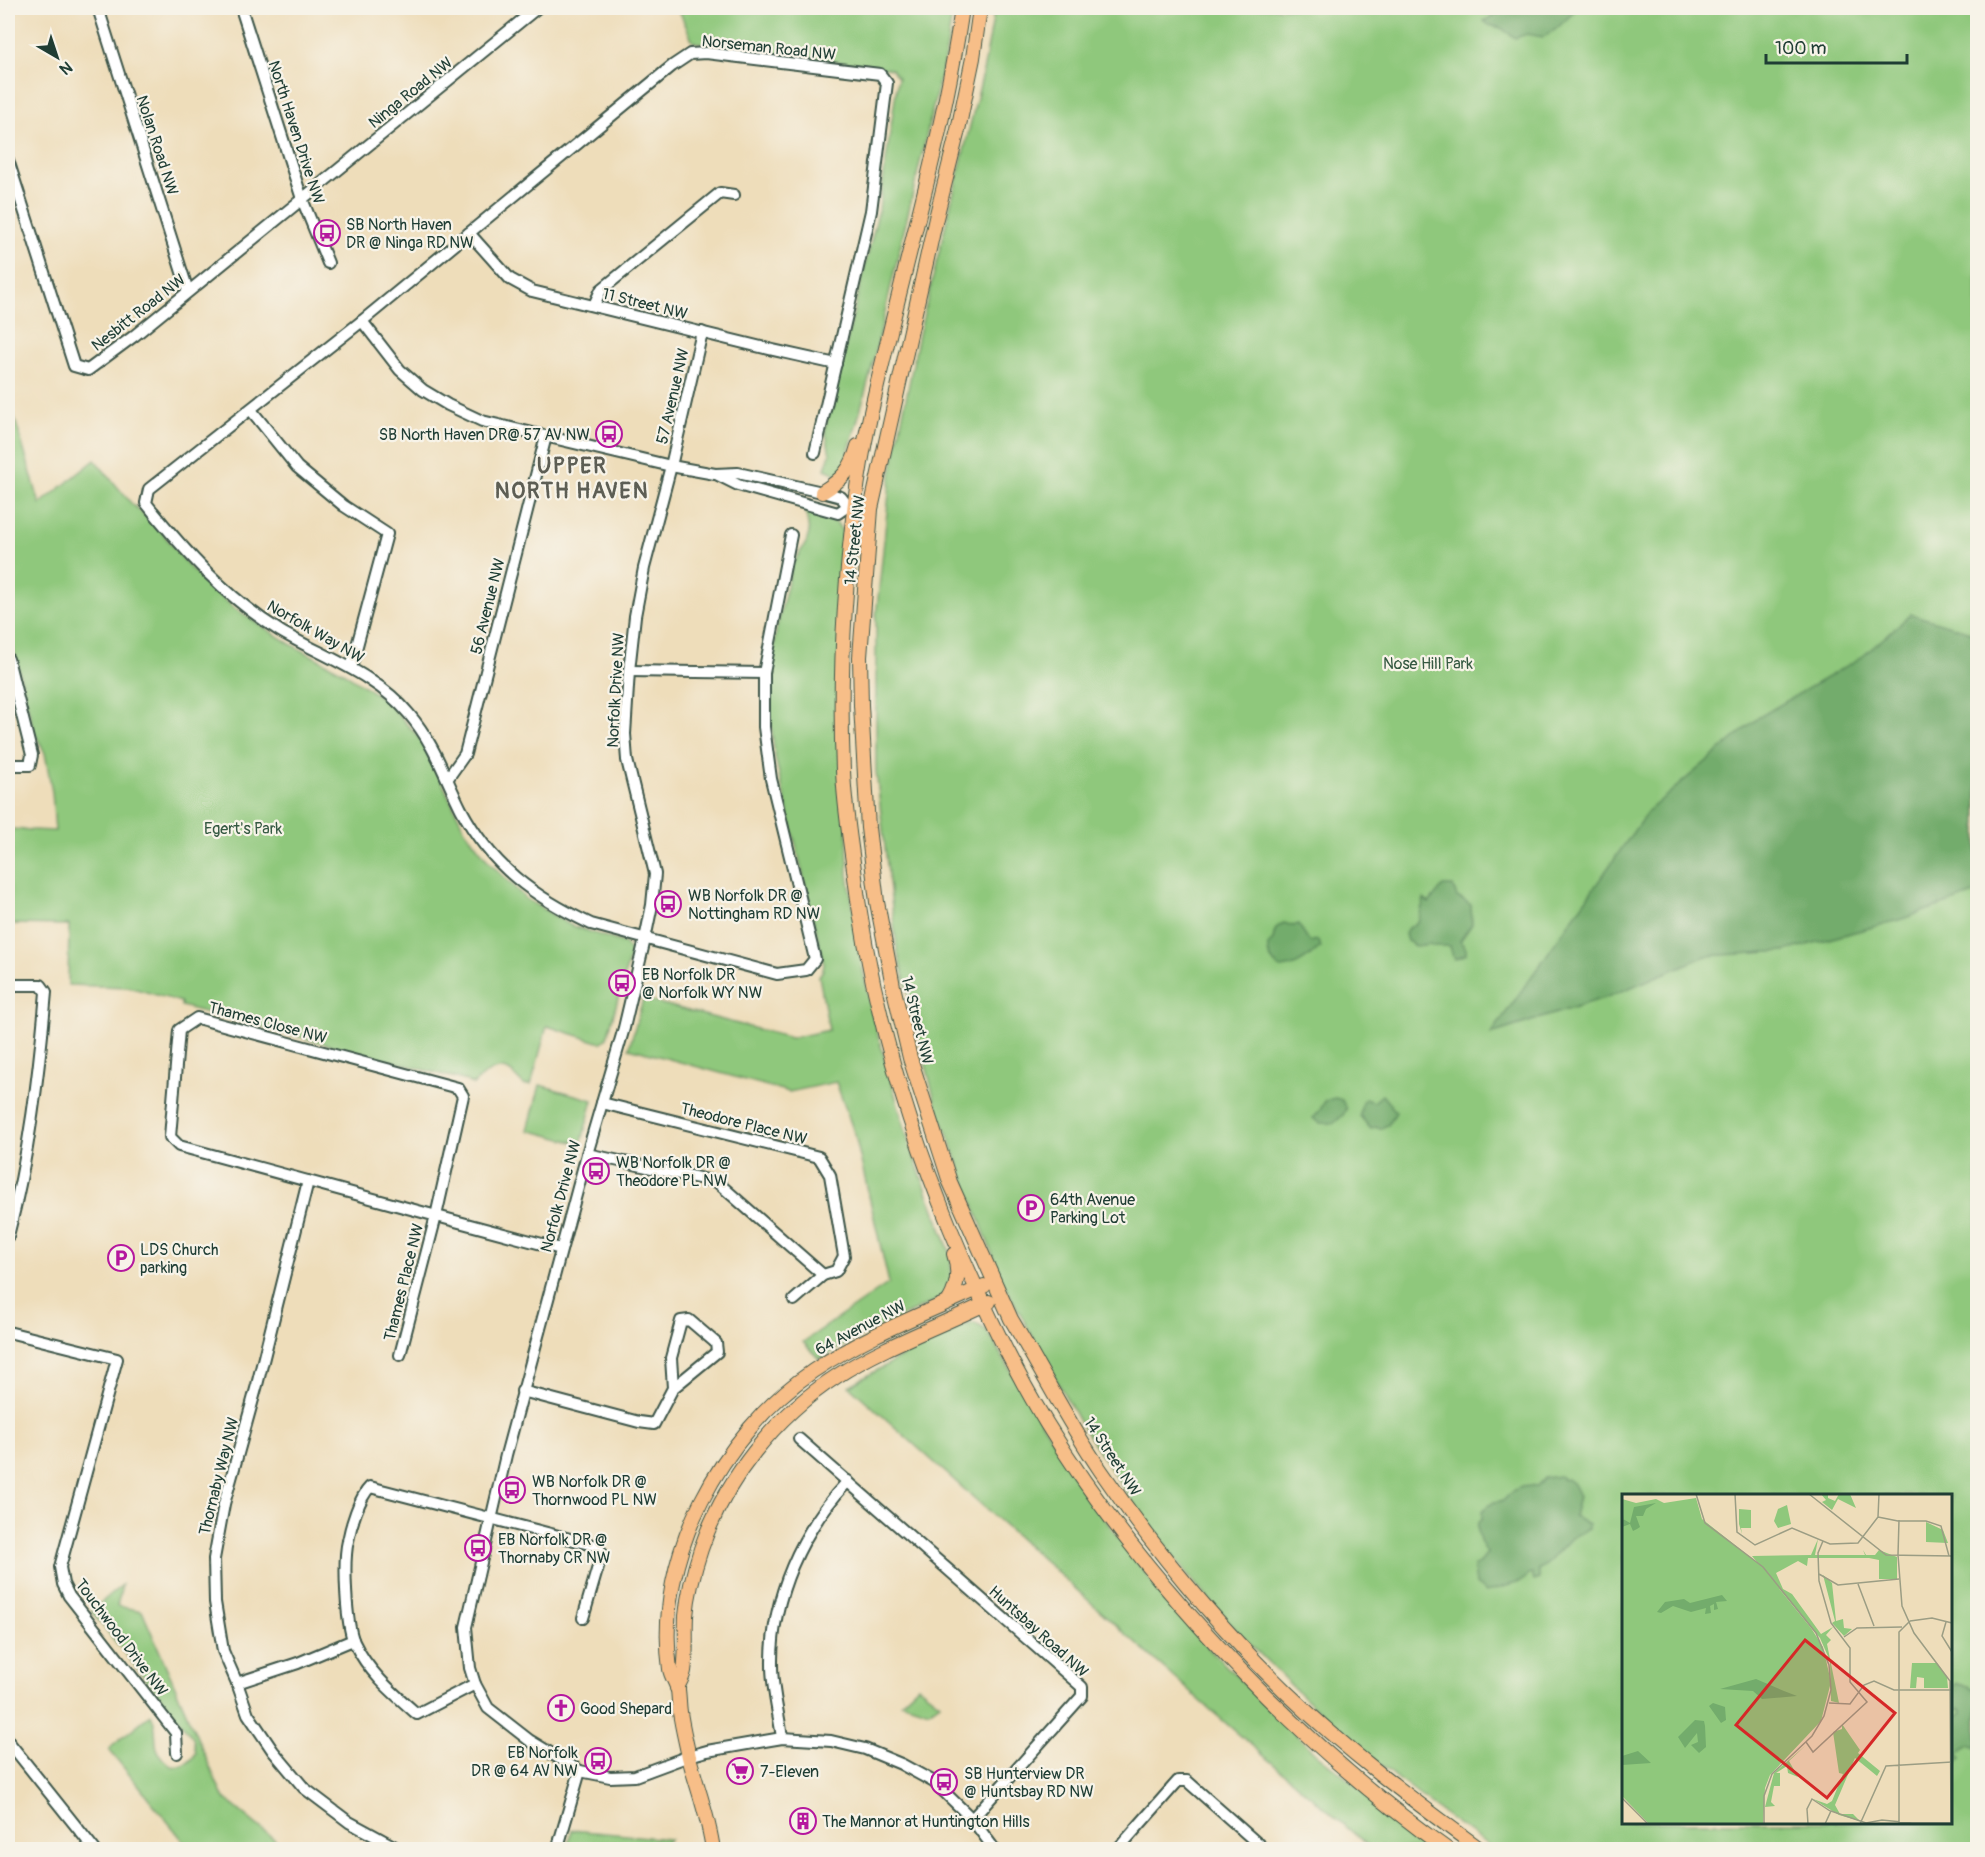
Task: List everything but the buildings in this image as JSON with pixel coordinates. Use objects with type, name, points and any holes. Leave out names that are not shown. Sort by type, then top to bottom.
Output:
[{"type":"main road","name":"14 Street NW","points":[[962,8],[942,118],[873,405],[851,507],[842,661],[843,772],[858,903],[891,1063],[909,1121],[976,1290],[995,1330],[1047,1423],[1083,1480],[1169,1593],[1218,1648],[1317,1746],[1448,1850]]},
{"type":"main road","name":"14 Street NW","points":[[980,8],[973,58],[958,130],[871,509],[860,657],[867,818],[876,902],[910,1058],[951,1182],[1011,1319],[1100,1470],[1181,1576],[1234,1638],[1287,1693],[1396,1787],[1481,1850]]},
{"type":"main road","points":[[822,492],[839,482],[850,466],[856,453],[865,418],[873,405]]},
{"type":"main road","points":[[940,1203],[940,1212],[957,1262],[958,1281],[949,1301]]},
{"type":"main road","name":"64 Avenue NW","points":[[713,1850],[711,1833],[689,1756],[677,1688],[670,1672],[668,1639],[673,1587],[680,1556],[704,1496],[722,1465],[766,1410],[811,1372],[873,1337],[994,1281]]},
{"type":"main road","name":"64 Avenue NW","points":[[677,1688],[684,1671],[687,1614],[693,1578],[702,1549],[714,1516],[745,1463],[766,1437],[792,1410],[857,1364],[1001,1297]]},
{"type":"main road","points":[[934,1328],[972,1318],[980,1319],[995,1330]]},
{"type":"street","name":"Nolan Road NW","points":[[98,8],[189,291]]},
{"type":"street","name":"North Haven Drive NW","points":[[241,8],[302,199],[328,263]]},
{"type":"street","name":"Ninga Road NW","points":[[302,199],[537,8]]},
{"type":"street","name":"Norseman Road NW","points":[[362,321],[663,73],[690,54],[706,52],[880,74],[887,83],[871,212],[815,453]]},
{"type":"street","name":"Nesbitt Road NW","points":[[8,160],[74,366],[88,370],[134,336],[302,199]]},
{"type":"street","points":[[594,305],[602,290],[720,193],[734,195]]},
{"type":"street","name":"11 Street NW","points":[[469,233],[510,279],[532,291],[836,364]]},
{"type":"street","points":[[362,321],[400,370],[423,390],[482,421],[671,466],[715,474],[738,473],[822,492],[841,497],[851,507]]},
{"type":"street","name":"Norfolk Way NW","points":[[362,321],[149,489],[146,503],[176,540],[206,572],[230,593],[279,630],[351,668],[385,690],[409,713],[432,744],[462,809],[489,851],[512,875],[538,896],[591,924],[777,974],[806,970],[814,958],[771,779],[764,727],[764,673],[791,535]]},
{"type":"street","name":"57 Avenue NW","points":[[671,466],[702,332]]},
{"type":"street","points":[[251,410],[297,467],[344,506],[387,534],[351,668]]},
{"type":"street","name":"56 Avenue NW","points":[[448,778],[465,754],[546,436]]},
{"type":"street","name":"Norfolk Drive NW","points":[[671,466],[644,568],[635,616],[625,734],[627,760],[654,874],[652,905],[624,1028],[522,1391],[466,1627],[470,1668],[475,1684],[488,1708],[529,1740],[580,1771],[610,1778],[635,1776],[689,1756],[782,1738],[831,1741],[874,1753],[934,1782],[972,1819],[995,1850]]},
{"type":"street","points":[[715,474],[738,486],[838,513],[851,507],[871,509]]},
{"type":"street","points":[[8,659],[32,755],[30,765],[8,765]]},
{"type":"street","points":[[629,671],[764,673]]},
{"type":"street","points":[[8,985],[41,985],[46,992],[26,1157],[8,1236]]},
{"type":"street","name":"Thames Close NW","points":[[436,1216],[463,1096],[458,1088],[197,1018],[179,1030],[170,1137],[179,1146],[436,1216],[561,1249]]},
{"type":"street","name":"Theodore Place NW","points":[[602,1103],[819,1157],[830,1175],[844,1256],[836,1271],[823,1275],[794,1300]]},
{"type":"street","points":[[587,1154],[717,1182],[823,1275]]},
{"type":"street","name":"Thornaby Way NW","points":[[308,1181],[257,1385],[224,1504],[214,1559],[215,1602],[223,1652],[248,1714],[273,1751],[304,1788],[349,1822],[403,1850]]},
{"type":"street","name":"Thames Place NW","points":[[400,1355],[436,1216]]},
{"type":"street","points":[[522,1391],[654,1424],[673,1388],[717,1352],[716,1343],[689,1320],[681,1321],[671,1358],[673,1388]]},
{"type":"street","name":"Touchwood Drive NW","points":[[8,1332],[117,1359],[60,1568],[63,1584],[69,1596],[176,1733],[177,1753]]},
{"type":"street","name":"Huntsbay Road NW","points":[[799,1439],[1082,1687],[1082,1696],[972,1819]]},
{"type":"street","points":[[782,1738],[772,1665],[776,1619],[790,1569],[830,1501],[848,1481]]},
{"type":"street","points":[[475,1684],[417,1714],[391,1692],[366,1664],[353,1640],[346,1598],[347,1543],[363,1494],[370,1487],[597,1546],[602,1553],[583,1618]]},
{"type":"street","points":[[237,1683],[298,1663],[353,1640]]},
{"type":"street","points":[[8,1741],[95,1850]]},
{"type":"street","points":[[557,1850],[580,1771]]},
{"type":"street","points":[[1116,1850],[1178,1781],[1187,1781],[1265,1850]]},
{"type":"green space","points":[[678,8],[953,8],[946,52],[871,371],[845,463],[839,475],[825,469],[830,454],[825,429],[879,209],[898,78],[892,69],[693,42]]},
{"type":"green space","name":"Nose Hill Park","points":[[995,8],[1977,8],[1977,1849],[1494,1849],[1402,1782],[1338,1729],[1297,1691],[1239,1633],[1190,1578],[1140,1513],[1081,1425],[1002,1280],[935,1101],[897,950],[876,771],[876,617],[891,474],[919,334],[982,77]]},
{"type":"green space","points":[[1501,8],[1573,8],[1574,12],[1555,30],[1543,37],[1527,34],[1515,38],[1501,28],[1484,21],[1498,14]]},
{"type":"green space","name":"Egert's Park","points":[[8,396],[40,504],[95,460],[131,503],[157,526],[191,569],[234,608],[290,644],[343,672],[385,700],[422,741],[465,830],[489,862],[526,899],[570,925],[624,943],[631,952],[607,1038],[601,1043],[547,1026],[531,1085],[524,1085],[509,1071],[499,1069],[485,1075],[473,1085],[467,1081],[181,1006],[181,1002],[129,987],[68,985],[69,925],[8,924],[8,829],[55,831],[52,792],[45,753],[34,732],[8,625]]},
{"type":"green space","points":[[806,511],[837,523],[842,531],[848,874],[862,966],[874,1022],[910,1146],[951,1255],[952,1287],[940,1299],[874,1329],[819,1359],[803,1342],[889,1283],[855,1135],[836,1082],[789,1092],[629,1048],[643,999],[791,1038],[829,1030],[819,976],[824,964],[775,757],[770,715],[771,664],[777,627],[792,565],[806,543],[809,533]]},
{"type":"green space","points":[[1911,614],[1977,634],[1977,893],[1902,919],[1785,951],[1706,956],[1610,996],[1491,1034],[1648,811],[1759,717],[1862,657]]},
{"type":"green space","points":[[1443,886],[1453,886],[1457,897],[1471,905],[1472,924],[1460,941],[1466,949],[1466,954],[1455,959],[1450,946],[1430,944],[1416,946],[1407,941],[1405,934],[1407,929],[1418,922],[1424,899],[1429,903]]},
{"type":"green space","points":[[1284,923],[1293,926],[1298,924],[1310,942],[1317,940],[1321,947],[1297,964],[1280,968],[1270,958],[1268,945],[1273,940],[1277,927]]},
{"type":"green space","points":[[540,1085],[593,1100],[581,1144],[528,1130]]},
{"type":"green space","points":[[1382,1095],[1396,1112],[1389,1124],[1380,1129],[1376,1127],[1371,1129],[1360,1116],[1362,1102],[1365,1099],[1374,1102]]},
{"type":"green space","points":[[1335,1098],[1342,1100],[1346,1109],[1343,1115],[1334,1123],[1320,1123],[1313,1118],[1325,1101]]},
{"type":"green space","points":[[974,1323],[985,1329],[993,1341],[1078,1483],[1157,1589],[1212,1652],[1316,1754],[1437,1849],[1372,1849],[1213,1712],[849,1386],[955,1327]]},
{"type":"green space","points":[[1560,1476],[1563,1480],[1567,1479],[1573,1484],[1579,1496],[1574,1516],[1588,1524],[1588,1529],[1571,1538],[1545,1566],[1539,1569],[1539,1579],[1534,1581],[1532,1573],[1520,1582],[1486,1592],[1476,1584],[1474,1566],[1481,1562],[1487,1553],[1478,1531],[1482,1511],[1494,1502],[1503,1501],[1518,1488],[1536,1487],[1544,1478]]},
{"type":"green space","points":[[122,1585],[117,1606],[142,1611],[223,1797],[286,1849],[190,1849],[110,1751],[110,1747],[151,1714],[157,1748],[163,1760],[171,1766],[179,1766],[189,1762],[196,1753],[193,1738],[91,1611]]},
{"type":"green space","points":[[1957,1684],[1969,1686],[1977,1691],[1977,1748],[1969,1745],[1958,1754],[1962,1758],[1956,1764],[1952,1764],[1952,1714],[1955,1716],[1962,1713],[1961,1709],[1954,1709],[1952,1706],[1952,1687]]},
{"type":"green space","points":[[918,1686],[940,1703],[929,1711],[901,1702]]},
{"type":"green space","points":[[572,1830],[670,1839],[658,1849],[566,1849]]},
{"type":"place","name":"SB North Haven DR @ Ninga RD NW","points":[[327,233]]},
{"type":"place","name":"SB North Haven DR@ 57 AV NW","points":[[609,434]]},
{"type":"place","name":"WB Norfolk DR @ Nottingham RD NW","points":[[668,904]]},
{"type":"place","name":"EB Norfolk DR @ Norfolk WY NW","points":[[622,983]]},
{"type":"place","name":"WB Norfolk DR @ Theodore PL NW","points":[[596,1171]]},
{"type":"place","name":"64th Avenue Parking Lot","points":[[1031,1208]]},
{"type":"place","name":"LDS Church parking","points":[[121,1258]]},
{"type":"place","name":"WB Norfolk DR @ Thornwood PL NW","points":[[512,1490]]},
{"type":"place","name":"EB Norfolk DR @ Thornaby CR NW","points":[[478,1548]]},
{"type":"place","name":"Good Shepard","points":[[561,1708]]},
{"type":"place","name":"EB Norfolk DR @ 64 AV NW","points":[[598,1761]]},
{"type":"place","name":"7-Eleven","points":[[740,1771]]},
{"type":"place","name":"SB Hunterview DR @ Huntsbay RD NW","points":[[944,1782]]},
{"type":"place","name":"The Mannor at Huntington Hills","points":[[803,1821]]},
{"type":"district","name":"UPPER NORTH HAVEN","points":[[572,478]]}]
